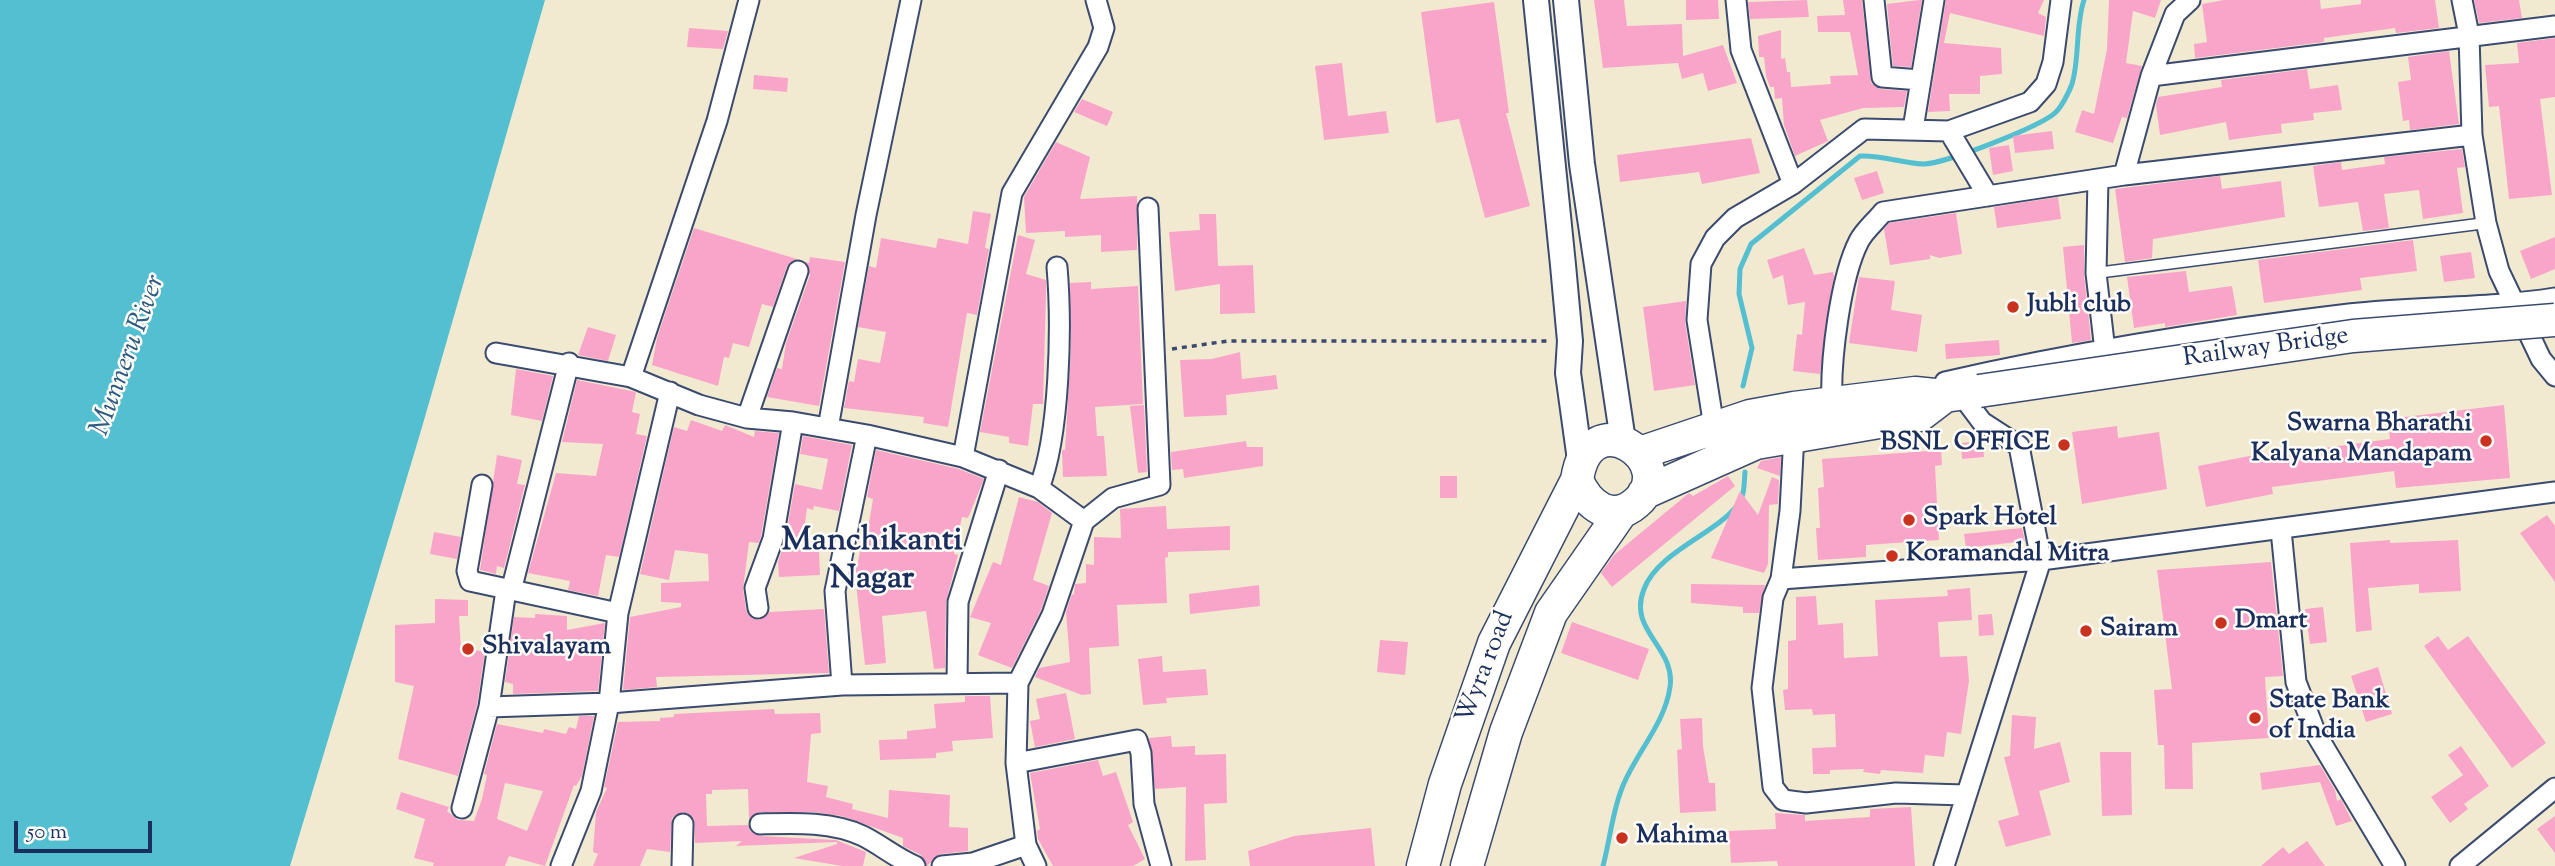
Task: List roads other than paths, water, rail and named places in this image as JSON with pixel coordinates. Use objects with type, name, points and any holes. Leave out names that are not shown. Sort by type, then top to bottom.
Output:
[{"type":"main road","name":"Railway Bridge","points":[[1950,393],[2353,336],[2555,320]]},
{"type":"main road","points":[[1950,393],[1920,415],[1794,434],[1756,443],[1633,502],[1602,510],[1585,499],[1578,470],[1598,443],[1632,447],[1749,416],[1832,403],[1950,393]]},
{"type":"main road","points":[[1632,447],[1647,465],[1649,479],[1633,502]]},
{"type":"main road","name":"Wyra road","points":[[1423,866],[1457,747],[1494,643],[1578,470]]},
{"type":"main road","name":"Wyra road","points":[[1467,866],[1510,720],[1550,613],[1633,502]]},
{"type":"street","points":[[631,377],[717,121],[749,0]]},
{"type":"street","points":[[828,428],[866,215],[911,0]]},
{"type":"street","points":[[963,457],[1012,193],[1098,47],[1104,28],[1096,0]]},
{"type":"street","points":[[1536,0],[1570,341],[1568,373],[1578,470]]},
{"type":"street","points":[[1566,0],[1582,164],[1632,447]]},
{"type":"street","points":[[1736,0],[1741,50],[1793,184]]},
{"type":"street","points":[[1874,0],[1882,77],[1920,80]]},
{"type":"street","points":[[1913,129],[1934,0]]},
{"type":"street","points":[[1714,427],[1697,320],[1701,264],[1715,238],[1735,218],[1793,184],[1864,129],[1913,129],[1952,136],[2030,102],[2046,84],[2053,62],[2060,0]]},
{"type":"street","points":[[2124,175],[2151,76],[2175,14],[2190,0]]},
{"type":"street","points":[[2462,0],[2469,35],[2472,135],[2486,223],[2499,271],[2541,359],[2555,376]]},
{"type":"street","points":[[2151,76],[2555,26]]},
{"type":"street","points":[[1832,403],[1830,375],[1848,273],[1859,240],[1884,212],[2124,175],[2472,135]]},
{"type":"street","points":[[1952,136],[1988,196]]},
{"type":"street","points":[[2098,179],[2096,273],[2105,351]]},
{"type":"street","points":[[1037,866],[1026,845],[1016,763],[1018,683],[1052,615],[1084,521],[1113,498],[1160,485],[1156,351],[1147,208]]},
{"type":"street","points":[[1039,488],[1047,468],[1061,313],[1056,267]]},
{"type":"street","points":[[747,418],[798,271]]},
{"type":"street","points":[[1944,866],[2041,560],[2019,446],[1982,422],[1950,393],[1946,381],[2105,351],[2350,314],[2517,304],[2555,298]]},
{"type":"street","points":[[495,353],[569,363],[631,377],[699,405],[747,418],[793,422],[867,435],[963,457],[1039,488],[1084,521]]},
{"type":"street","points":[[461,808],[489,707],[509,591],[569,363]]},
{"type":"street","points":[[561,866],[591,791],[609,703],[618,612],[670,392]]},
{"type":"street","points":[[758,608],[755,589],[773,539],[793,422]]},
{"type":"street","points":[[1794,434],[1790,511],[1781,579],[1773,598],[1762,688],[1773,787],[1783,800],[1807,803],[1896,793],[1965,795]]},
{"type":"street","points":[[842,685],[835,591],[867,435]]},
{"type":"street","points":[[957,683],[958,602],[999,470]]},
{"type":"street","points":[[482,485],[467,576],[475,584],[618,612]]},
{"type":"street","points":[[1781,579],[2041,560],[2555,492]]},
{"type":"street","points":[[2281,530],[2296,682],[2316,734],[2395,866]]},
{"type":"street","points":[[489,707],[609,703],[842,685],[1018,683]]},
{"type":"street","points":[[1016,763],[1132,740],[1139,741],[1144,804],[1161,866]]},
{"type":"street","points":[[2460,866],[2555,788]]},
{"type":"street","points":[[760,824],[809,823],[862,836],[892,856],[915,866]]},
{"type":"street","points":[[682,866],[683,824]]},
{"type":"street","points":[[942,866],[973,864],[1026,845]]},
{"type":"lane","points":[[2096,273],[2486,223]]},
{"type":"water","name":"Munneru River","points":[[0,0],[545,0],[420,434],[290,866],[0,866]]},
{"type":"waterway","points":[[1743,386],[1752,348],[1739,294],[1740,269],[1751,244],[1860,156],[1934,163],[2013,135],[2056,112],[2072,84],[2084,0]]},
{"type":"waterway","points":[[1603,866],[1622,788],[1662,714],[1670,687],[1670,673],[1666,661],[1646,628],[1642,616],[1640,604],[1644,589],[1663,563],[1733,510],[1742,496],[1745,472]]},
{"type":"place","name":"Jubli club","points":[[2013,307]]},
{"type":"place","name":"Swarna Bharathi Kalyana Mandapam","points":[[2486,441]]},
{"type":"place","name":"BSNL OFFICE","points":[[2064,445]]},
{"type":"place","name":"Spark Hotel","points":[[1909,520]]},
{"type":"place","name":"Koramandal Mitra","points":[[1892,556]]},
{"type":"place","name":"Dmart","points":[[2221,623]]},
{"type":"place","name":"Sairam","points":[[2086,631]]},
{"type":"place","name":"Shivalayam","points":[[468,649]]},
{"type":"place","name":"State Bank of India","points":[[2255,718]]},
{"type":"place","name":"Mahima","points":[[1622,838]]},
{"type":"district","name":"Manchikanti Nagar","points":[[872,562]]}]
